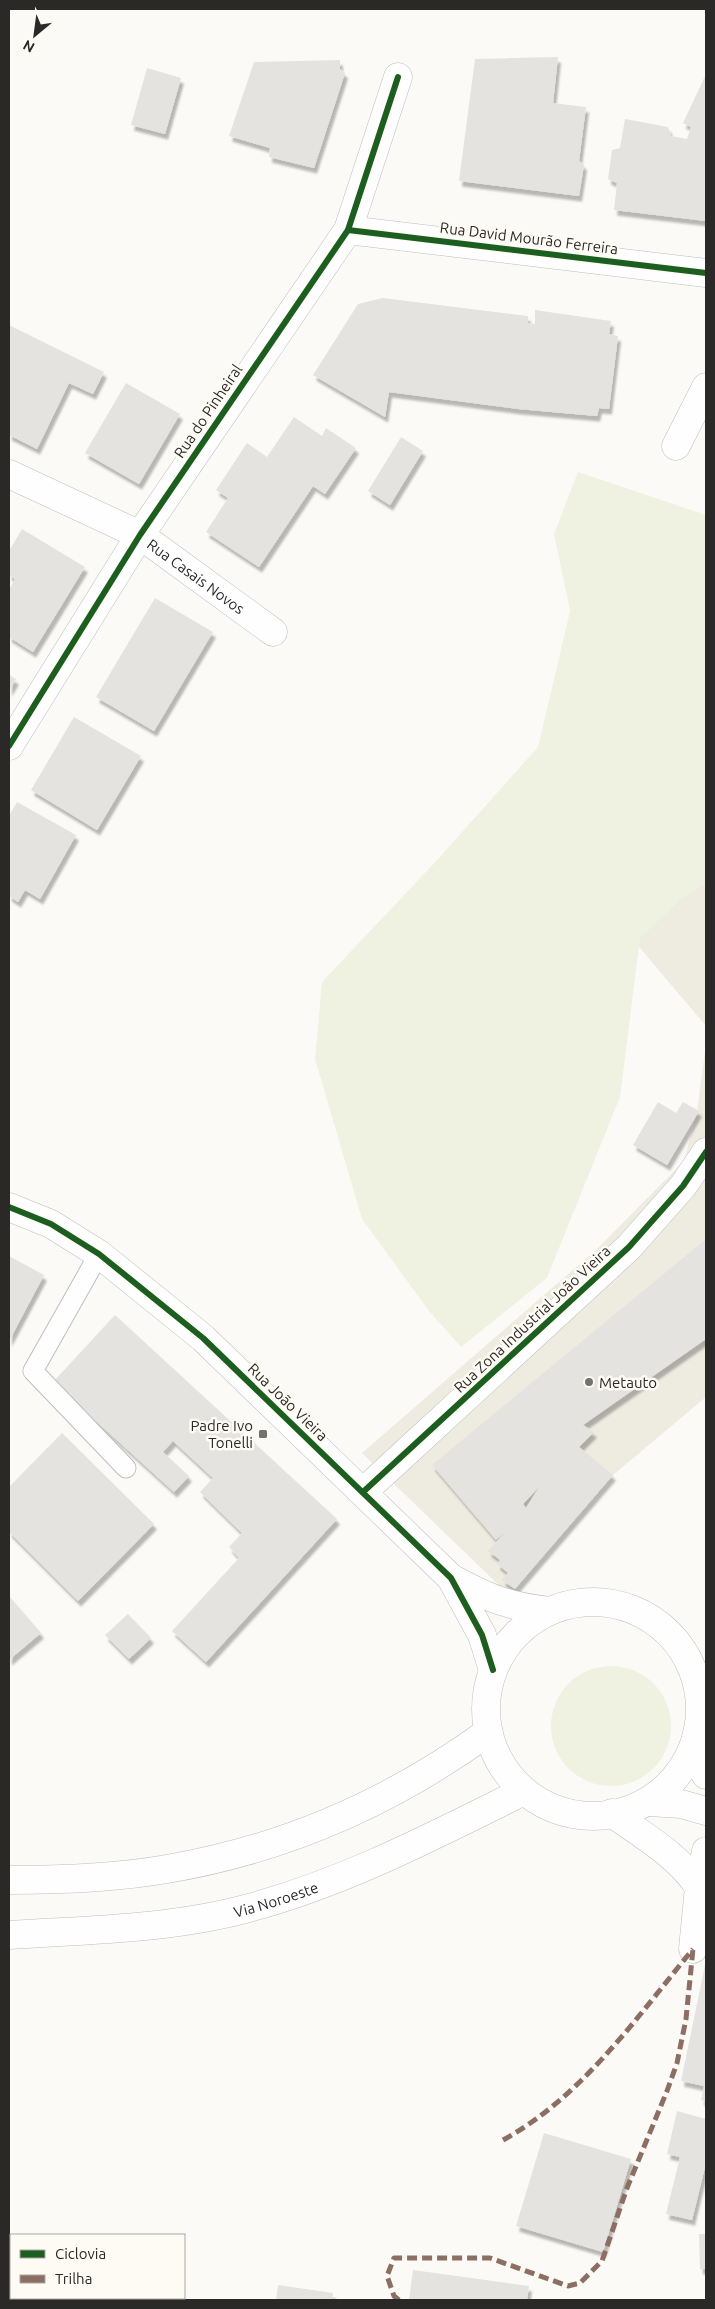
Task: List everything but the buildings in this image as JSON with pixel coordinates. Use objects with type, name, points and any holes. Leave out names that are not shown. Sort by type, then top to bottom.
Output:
[{"type":"street","name":"Rua do Pinheiral","points":[[9,746],[140,535],[348,230],[398,77]]},
{"type":"street","name":"Rua David Mourão Ferreira","points":[[348,230],[706,273]]},
{"type":"street","points":[[676,446],[706,387]]},
{"type":"street","name":"Rua Casais Novos","points":[[9,474],[140,535],[272,632]]},
{"type":"street","name":"Rua Zona Industrial João Vieira","points":[[363,1492],[629,1246],[683,1186],[706,1152]]},
{"type":"street","name":"Rua João Vieira","points":[[9,1207],[51,1224],[99,1254],[203,1338],[451,1578],[484,1595],[516,1607],[549,1611]]},
{"type":"street","name":"Rua João Vieira","points":[[451,1578],[482,1635],[493,1670]]},
{"type":"street","points":[[696,1739],[681,1772],[649,1802],[624,1812],[588,1816],[554,1809],[524,1791],[501,1764],[488,1732],[486,1697],[493,1670],[516,1634],[549,1611],[578,1603],[613,1604],[647,1616],[674,1639],[693,1669],[700,1704],[696,1739],[700,1765],[706,1774]]},
{"type":"street","points":[[9,1880],[59,1880],[167,1869],[245,1851],[296,1836],[350,1815],[393,1793],[447,1762],[488,1732]]},
{"type":"street","name":"Via Noroeste","points":[[9,1935],[154,1925],[244,1909],[330,1882],[408,1849],[524,1791]]},
{"type":"street","points":[[649,1802],[681,1804],[706,1811]]},
{"type":"street","points":[[612,1814],[677,1861],[699,1887]]},
{"type":"street","points":[[693,1950],[699,1887],[706,1851]]},
{"type":"lane","points":[[99,1254],[33,1371],[126,1468]]},
{"type":"shaded area","points":[[706,852],[706,1026],[629,935]]},
{"type":"shaded area","points":[[706,1044],[706,1397],[613,1475],[510,1596],[362,1453],[597,1249],[684,1161],[697,1112]]},
{"type":"green space","points":[[578,472],[706,515],[706,884],[682,898],[640,938],[620,1097],[547,1278],[461,1347],[429,1311],[362,1219],[315,1059],[322,982],[438,859],[538,747],[570,611],[554,534]]},
{"type":"green space","points":[[611,1666],[634,1671],[644,1676],[653,1684],[661,1693],[666,1703],[671,1726],[666,1749],[661,1759],[653,1768],[644,1776],[634,1781],[611,1786],[588,1781],[578,1776],[569,1768],[561,1759],[556,1749],[551,1726],[556,1703],[561,1693],[569,1684],[578,1676],[588,1671]]},
{"type":"marked path","points":[[503,2140],[532,2122],[583,2079],[607,2054],[693,1949]]},
{"type":"marked path","points":[[399,2300],[394,2296],[387,2276],[394,2258],[490,2258],[568,2286],[580,2283],[602,2261],[627,2188],[677,2063],[686,2019],[693,1949]]},
{"type":"cycle path","points":[[9,746],[140,535],[348,230],[398,77]]},
{"type":"cycle path","points":[[348,230],[706,273]]},
{"type":"cycle path","points":[[363,1492],[629,1247],[683,1186],[706,1152]]},
{"type":"cycle path","points":[[9,1207],[51,1224],[99,1254],[203,1338],[451,1578],[482,1635],[493,1670]]},
{"type":"place","name":"Metauto","points":[[589,1382]]},
{"type":"place","name":"Padre Ivo Tonelli","points":[[263,1434]]}]
